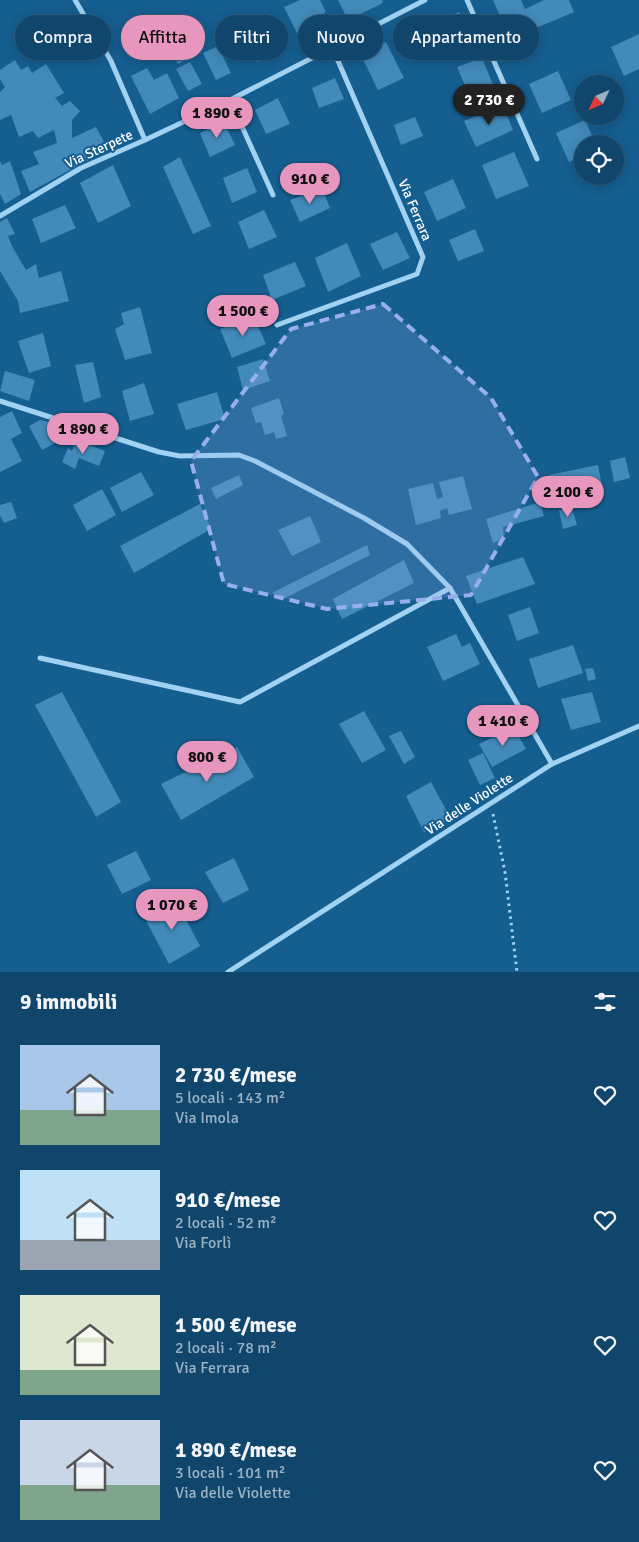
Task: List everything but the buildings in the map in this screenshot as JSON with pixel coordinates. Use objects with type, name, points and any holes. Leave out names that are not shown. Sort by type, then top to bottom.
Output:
[{"type":"street","points":[[75,0],[111,61],[145,140]]},
{"type":"street","name":"Via Sterpete","points":[[383,21],[425,0]]},
{"type":"street","points":[[467,0],[537,159]]},
{"type":"street","name":"Via Sterpete","points":[[0,216],[81,168],[230,100],[307,60]]},
{"type":"street","name":"Via Ferrara","points":[[277,325],[417,274],[423,257],[338,60]]},
{"type":"street","points":[[230,100],[273,195]]},
{"type":"street","points":[[0,401],[159,452],[180,456],[239,455],[255,461],[364,518],[407,544],[450,588],[552,764]]},
{"type":"street","points":[[40,658],[240,702],[450,588]]},
{"type":"street","name":"Via delle Violette","points":[[228,972],[552,764],[639,726]]},
{"type":"path","points":[[491,803],[505,872],[517,972]]},
{"type":"highlighted area","points":[[383,304],[491,398],[538,477],[471,595],[327,609],[224,584],[191,461],[291,329]]}]
